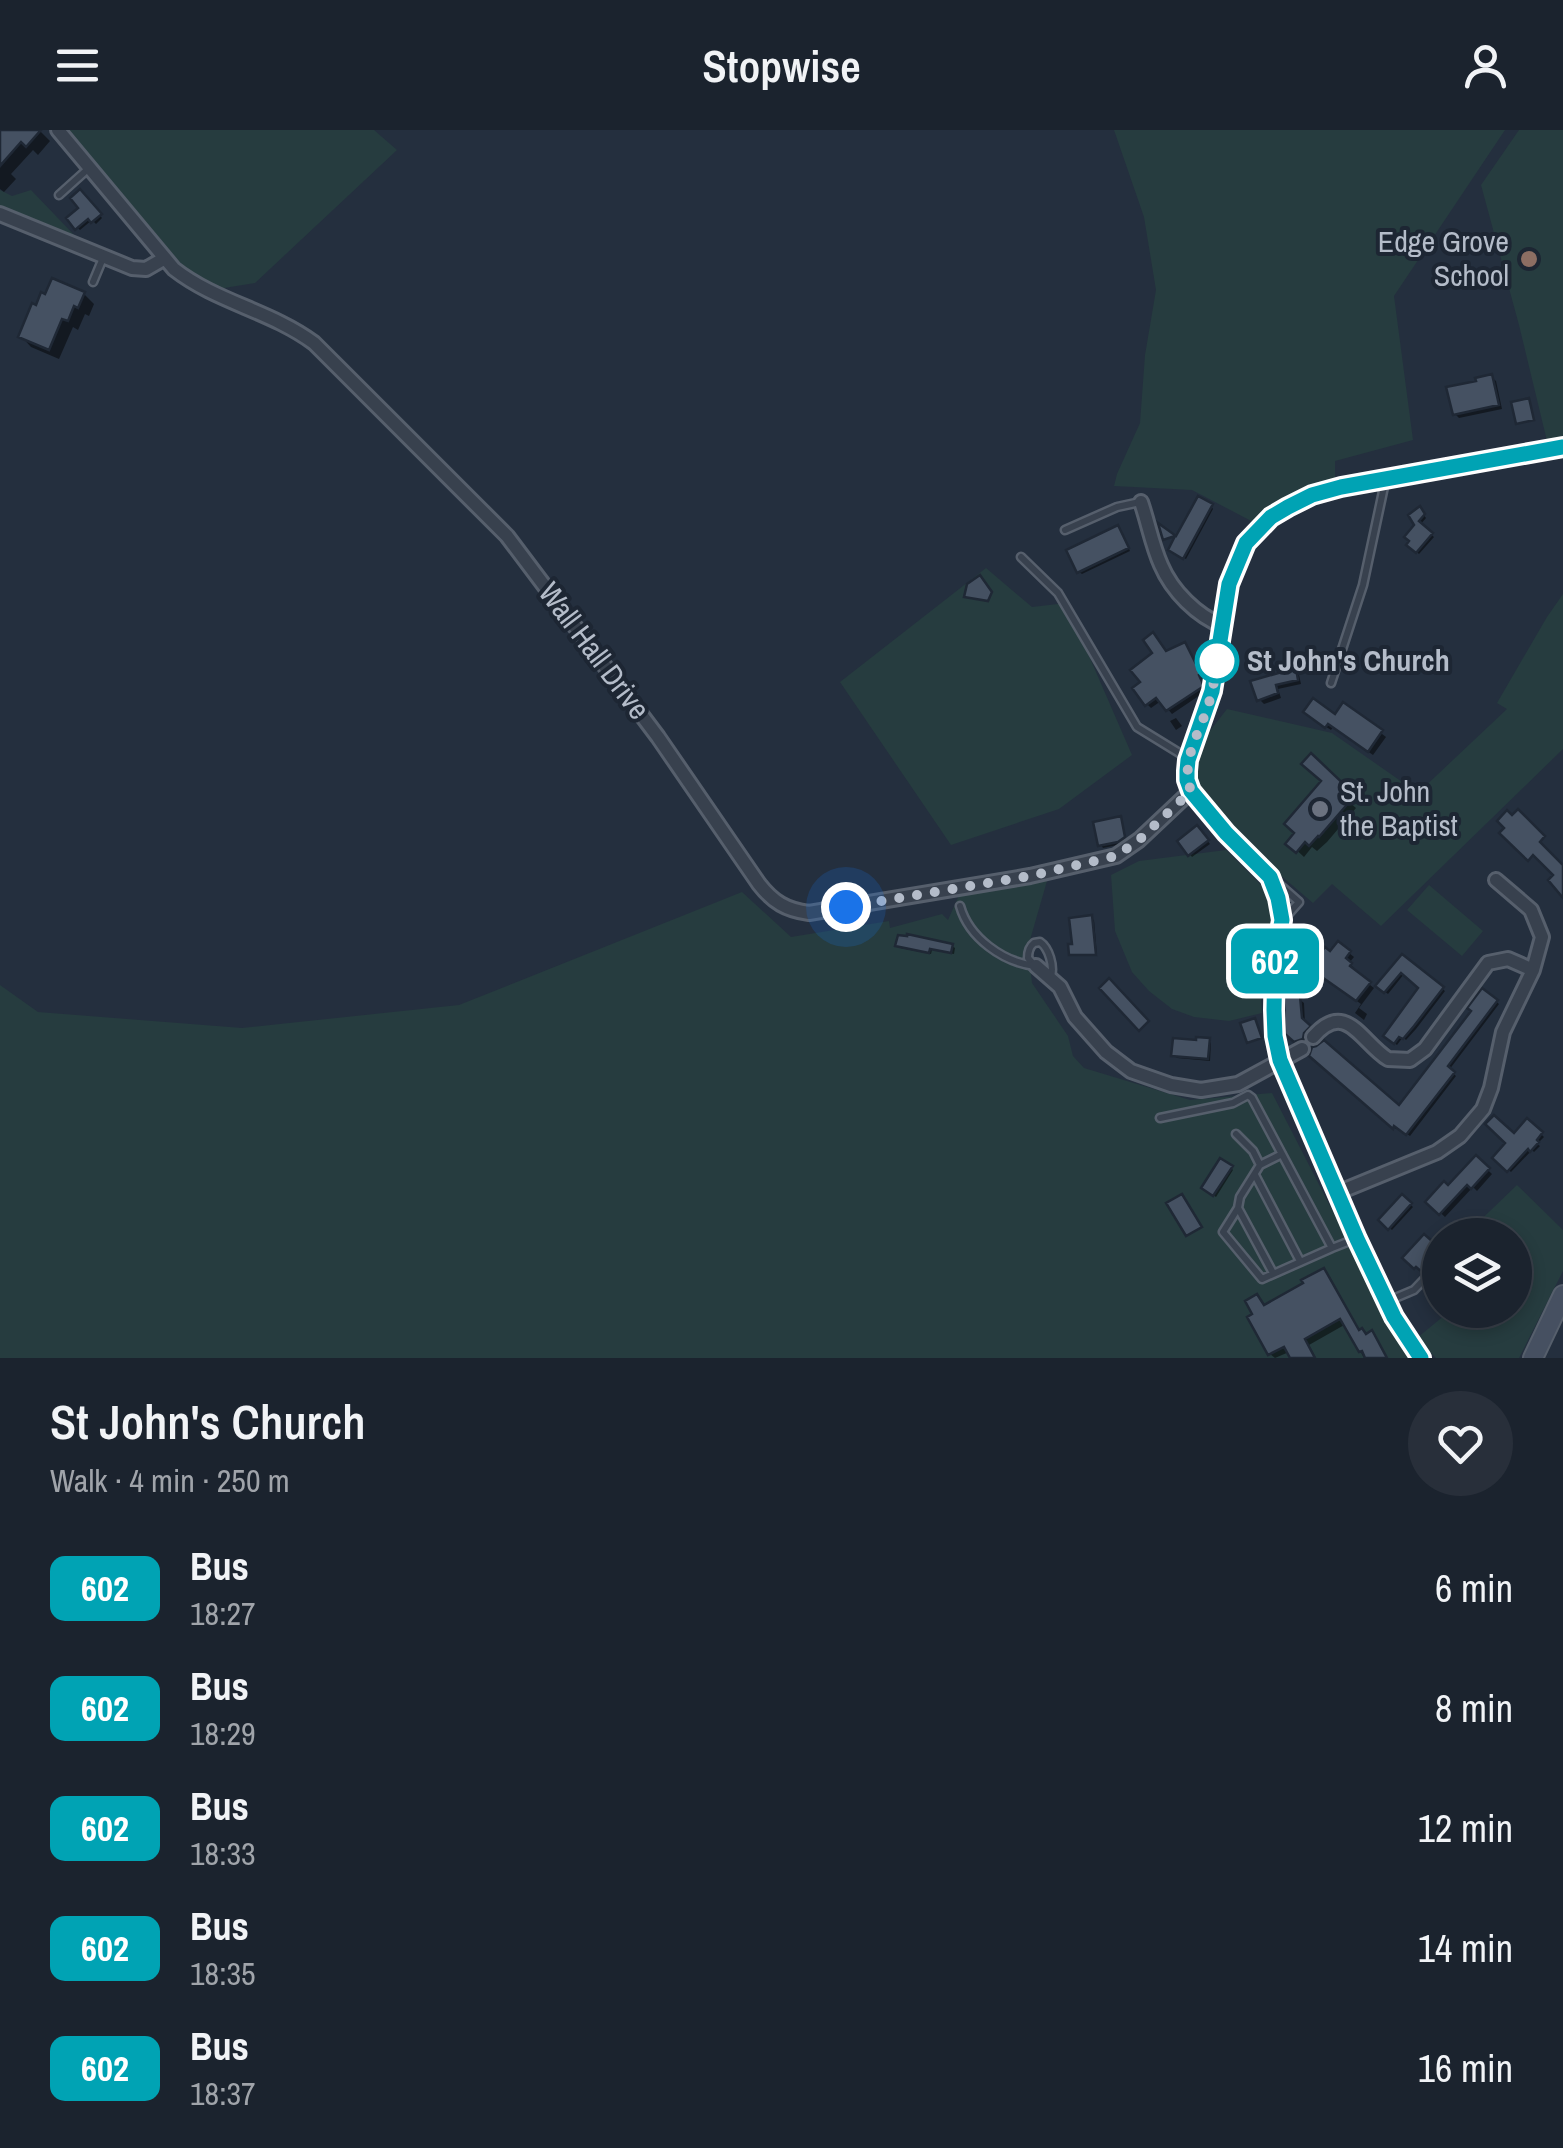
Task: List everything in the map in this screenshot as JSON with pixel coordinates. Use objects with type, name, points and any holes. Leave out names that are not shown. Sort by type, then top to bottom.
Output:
[{"type":"main road","points":[[1533,1358],[1563,1295]]},
{"type":"street","name":"Wall Hall Drive","points":[[58,130],[174,269],[194,285],[277,320],[314,343],[508,536],[658,737],[759,884],[779,904],[809,913],[1030,876],[1116,856],[1191,791]]},
{"type":"street","points":[[0,214],[140,270],[165,258]]},
{"type":"street","points":[[1421,1358],[1387,1302],[1357,1239],[1280,1060],[1274,1010],[1275,959],[1282,920],[1270,877],[1191,791],[1188,760],[1212,691],[1236,562],[1246,543],[1271,517],[1312,495],[1563,447]]},
{"type":"street","points":[[1142,502],[1160,564],[1168,577],[1205,619],[1223,626]]},
{"type":"street","points":[[1337,1192],[1449,1146],[1482,1109],[1491,1088],[1503,1032],[1533,970],[1542,937],[1531,910],[1496,880]]},
{"type":"street","points":[[1312,1036],[1325,1025],[1339,1021],[1352,1026],[1382,1056],[1395,1061],[1410,1060],[1425,1049],[1488,963],[1508,959],[1533,970]]},
{"type":"street","points":[[1036,966],[1060,987],[1076,1017],[1106,1052],[1131,1071],[1171,1086],[1240,1090],[1302,1048]]},
{"type":"lane","points":[[59,195],[90,167]]},
{"type":"lane","points":[[93,282],[103,256]]},
{"type":"lane","points":[[1331,683],[1363,585],[1385,480]]},
{"type":"lane","points":[[1065,530],[1117,507],[1142,502]]},
{"type":"lane","points":[[1021,557],[1058,593],[1137,727],[1188,760]]},
{"type":"lane","points":[[1270,877],[1299,902],[1282,920]]},
{"type":"lane","points":[[960,906],[964,921],[978,938],[1014,964],[1036,966]]},
{"type":"lane","points":[[1036,966],[1028,954],[1034,942],[1040,942],[1048,950],[1050,978]]},
{"type":"lane","points":[[1160,1118],[1233,1103],[1240,1090],[1252,1098],[1332,1248]]},
{"type":"lane","points":[[1236,1134],[1253,1151],[1260,1165]]},
{"type":"lane","points":[[1282,1154],[1260,1165],[1223,1232],[1262,1279],[1357,1239]]},
{"type":"lane","points":[[1254,1174],[1300,1261]]},
{"type":"lane","points":[[1238,1208],[1274,1274]]},
{"type":"lane","points":[[1387,1302],[1414,1290],[1422,1282]]},
{"type":"green space","points":[[67,130],[374,130],[397,150],[255,283],[218,289],[187,269],[162,245]]},
{"type":"green space","points":[[1114,130],[1505,130],[1394,296],[1413,440],[1335,461],[1335,483],[1257,524],[1192,490],[1114,486],[1140,423],[1145,355],[1156,290],[1144,217]]},
{"type":"green space","name":"Edge Grove School","points":[[1519,130],[1563,130],[1563,437],[1547,441],[1481,185]]},
{"type":"green space","points":[[0,190],[12,196],[31,190],[78,239],[0,208]]},
{"type":"green space","points":[[986,568],[1032,607],[1066,603],[1132,755],[1059,809],[951,845],[840,682]]},
{"type":"green space","points":[[1563,594],[1563,749],[1381,926],[1332,884],[1313,903],[1230,832],[1194,788],[1192,772],[1199,745],[1227,709],[1332,733],[1418,793],[1507,709],[1497,703]]},
{"type":"green space","points":[[1226,850],[1261,885],[1271,902],[1272,917],[1259,970],[1262,1013],[1229,1021],[1194,1017],[1172,1009],[1132,972],[1115,931],[1111,875],[1139,861]]},
{"type":"green space","points":[[1047,881],[1028,947],[1032,983],[1068,1036],[1073,1056],[1084,1068],[1190,1100],[1272,1093],[1408,1358],[0,1358],[0,985],[38,1012],[242,1028],[459,1005],[742,892],[791,937],[889,921],[890,928],[942,914],[948,920],[961,891]]},
{"type":"green space","points":[[1429,885],[1483,931],[1462,956],[1407,910]]},
{"type":"green space","points":[[1517,1185],[1563,1230],[1563,1271],[1519,1358],[1436,1358],[1417,1338],[1429,1328],[1532,1328],[1532,1218],[1483,1218]]},
{"type":"building","points":[[0,130],[41,130],[26,147],[21,142],[0,166]]},
{"type":"building","points":[[80,189],[102,214],[75,230],[66,218],[78,208],[70,198]]},
{"type":"building","points":[[52,278],[85,292],[68,321],[62,319],[49,350],[18,337],[32,303],[36,305],[41,292],[45,294]]},
{"type":"building","points":[[1492,374],[1499,405],[1453,415],[1446,387]]},
{"type":"building","points":[[1529,398],[1534,420],[1516,424],[1511,402]]},
{"type":"building","points":[[1198,496],[1213,504],[1183,559],[1168,550],[1175,536],[1163,540],[1158,523],[1176,536]]},
{"type":"building","points":[[1420,506],[1425,514],[1419,521],[1433,533],[1416,553],[1406,545],[1409,541],[1404,537],[1414,525],[1408,515]]},
{"type":"building","points":[[1118,525],[1129,548],[1077,573],[1066,550]]},
{"type":"building","points":[[980,575],[992,592],[988,601],[964,597],[967,584]]},
{"type":"building","points":[[1153,632],[1166,651],[1185,642],[1204,686],[1166,711],[1156,698],[1145,706],[1132,688],[1140,682],[1130,670],[1152,653],[1143,640]]},
{"type":"building","points":[[1296,668],[1298,680],[1276,685],[1278,693],[1257,701],[1250,681]]},
{"type":"building","points":[[1313,698],[1335,714],[1343,702],[1383,730],[1368,752],[1303,712]]},
{"type":"building","name":"St. John the Baptist","points":[[1311,753],[1349,789],[1344,795],[1351,800],[1319,837],[1309,846],[1305,842],[1296,853],[1285,844],[1294,833],[1284,824],[1321,781],[1301,764]]},
{"type":"building","points":[[1518,809],[1545,836],[1540,842],[1563,865],[1563,898],[1548,880],[1553,875],[1533,855],[1528,861],[1499,833],[1504,828],[1497,821],[1507,810],[1512,815]]},
{"type":"building","points":[[1121,816],[1125,837],[1098,846],[1093,822]]},
{"type":"building","points":[[1197,825],[1209,840],[1188,856],[1177,841]]},
{"type":"building","points":[[1092,915],[1096,955],[1069,955],[1069,918]]},
{"type":"building","points":[[898,935],[953,944],[951,953],[895,946]]},
{"type":"building","points":[[1338,941],[1351,951],[1346,958],[1352,963],[1350,966],[1371,982],[1356,1001],[1309,968],[1325,947],[1330,951]]},
{"type":"building","points":[[1402,954],[1444,987],[1403,1039],[1399,1037],[1394,1044],[1383,1036],[1418,988],[1401,973],[1384,993],[1375,986]]},
{"type":"building","points":[[1109,978],[1149,1021],[1139,1031],[1099,988]]},
{"type":"building","points":[[1482,988],[1498,1000],[1448,1066],[1455,1072],[1406,1135],[1394,1126],[1393,1129],[1309,1056],[1312,1047],[1324,1040],[1399,1105],[1471,1011],[1467,1008]]},
{"type":"building","points":[[1300,996],[1302,1018],[1311,1026],[1303,1039],[1294,1042],[1285,1034],[1284,997]]},
{"type":"building","points":[[1255,1018],[1262,1038],[1247,1043],[1240,1023]]},
{"type":"building","points":[[1173,1038],[1210,1038],[1208,1059],[1171,1056]]},
{"type":"building","points":[[1494,1115],[1514,1133],[1527,1118],[1543,1132],[1530,1152],[1528,1149],[1507,1172],[1492,1158],[1505,1143],[1485,1124]]},
{"type":"building","points":[[1476,1155],[1490,1168],[1471,1189],[1467,1185],[1439,1215],[1425,1202],[1444,1181],[1448,1185]]},
{"type":"building","points":[[1220,1158],[1233,1166],[1213,1196],[1201,1188]]},
{"type":"building","points":[[1182,1194],[1202,1227],[1186,1236],[1166,1203]]},
{"type":"building","points":[[1402,1194],[1412,1203],[1388,1230],[1378,1220]]},
{"type":"building","points":[[1422,1236],[1422,1272],[1402,1258]]},
{"type":"building","points":[[1324,1268],[1359,1330],[1362,1328],[1366,1334],[1372,1330],[1387,1358],[1365,1358],[1340,1319],[1305,1339],[1315,1358],[1290,1358],[1284,1347],[1268,1355],[1247,1317],[1252,1314],[1245,1301],[1257,1294],[1264,1305]]},
{"type":"bus line","name":"602","points":[[1421,1358],[1394,1317],[1357,1239],[1280,1060],[1274,1010],[1275,959],[1282,920],[1270,877],[1191,791],[1188,760],[1209,704],[1236,562],[1246,543],[1271,517],[1312,495],[1341,487],[1563,447]]},
{"type":"place","name":"Edge Grove School","points":[[1529,259]]},
{"type":"place","name":"St John's Church","points":[[1217,661]]},
{"type":"place","name":"St. John the Baptist","points":[[1320,809]]},
{"type":"route","points":[[846,907],[1030,876],[1116,856],[1126,850],[1191,791],[1188,760],[1209,704],[1218,658],[1217,661]]}]
